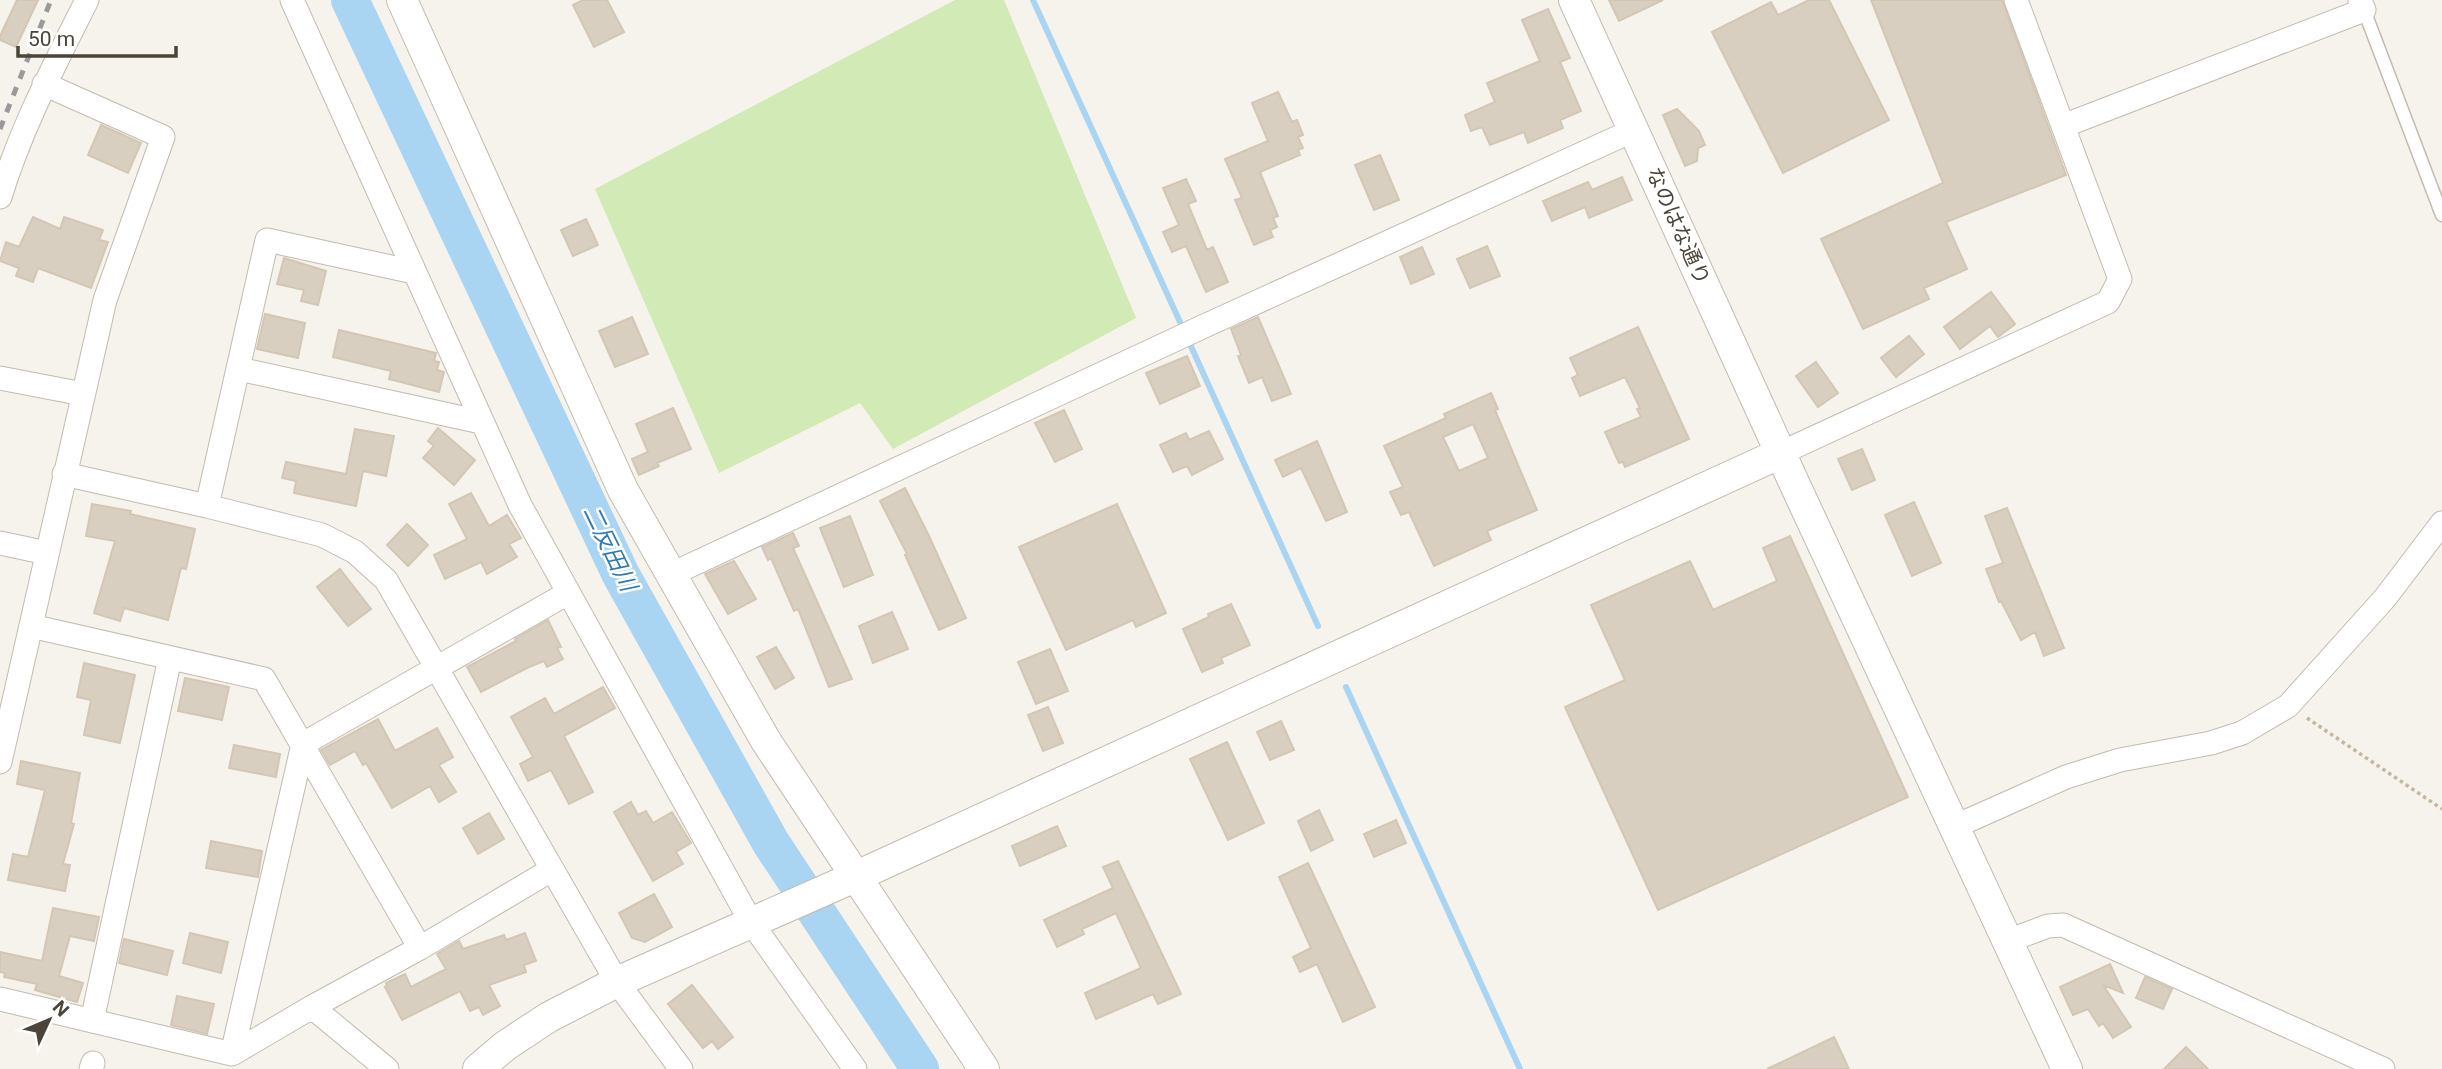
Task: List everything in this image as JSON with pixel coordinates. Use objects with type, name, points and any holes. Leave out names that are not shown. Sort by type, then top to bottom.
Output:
[{"type":"street","points":[[0,197],[7,173],[44,84],[87,0]]},
{"type":"street","points":[[292,0],[520,505],[568,593],[760,918],[855,1069]]},
{"type":"street","points":[[402,0],[623,490],[766,741],[984,1069]]},
{"type":"street","name":"なのはな通り","points":[[1574,0],[2067,1069]]},
{"type":"street","points":[[478,1069],[505,1046],[549,1017],[617,982],[857,876],[2108,302],[2120,279],[2016,0]]},
{"type":"street","points":[[2063,126],[2362,5]]},
{"type":"street","points":[[0,762],[105,300],[163,137],[44,84]]},
{"type":"street","points":[[672,574],[1200,328],[1634,131]]},
{"type":"street","points":[[207,506],[267,240],[414,272]]},
{"type":"street","points":[[239,369],[481,422]]},
{"type":"street","points":[[0,378],[83,394]]},
{"type":"street","points":[[64,474],[322,535],[355,552],[386,580],[617,982],[681,1069]]},
{"type":"street","points":[[1956,826],[2066,777],[2120,760],[2211,743],[2242,733],[2288,706],[2385,598],[2442,523]]},
{"type":"street","points":[[0,543],[47,552]]},
{"type":"street","points":[[232,1054],[303,744],[568,593]]},
{"type":"street","points":[[31,626],[264,679],[419,948]]},
{"type":"street","points":[[92,1021],[170,658]]},
{"type":"street","points":[[0,999],[232,1054],[551,870]]},
{"type":"street","points":[[2008,941],[2048,926],[2063,925],[2384,1069]]},
{"type":"street","points":[[312,1007],[387,1069]]},
{"type":"lane","points":[[2362,5],[2442,215]]},
{"type":"path","points":[[2288,706],[2442,809]]},
{"type":"green space","points":[[955,0],[1004,0],[1136,318],[893,449],[860,403],[719,473],[595,189]]},
{"type":"building","points":[[17,0],[38,0],[16,47],[0,40],[0,36]]},
{"type":"building","points":[[583,0],[607,0],[624,32],[594,47],[573,5]]},
{"type":"building","points":[[1609,0],[1663,0],[1619,21]]},
{"type":"building","points":[[1809,0],[1829,0],[1889,120],[1783,173],[1712,32],[1771,2],[1778,15]]},
{"type":"building","points":[[1871,0],[2002,0],[2066,175],[1946,222],[1967,269],[1924,288],[1929,299],[1863,329],[1821,239],[1943,183]]},
{"type":"building","points":[[1548,9],[1570,58],[1560,62],[1581,111],[1560,120],[1563,128],[1528,143],[1524,132],[1490,145],[1482,127],[1471,131],[1465,115],[1495,102],[1487,83],[1540,61],[1522,20]]},
{"type":"building","points":[[1278,92],[1292,122],[1297,120],[1303,135],[1298,137],[1303,148],[1298,150],[1300,155],[1260,172],[1278,216],[1273,218],[1277,227],[1270,230],[1273,237],[1254,245],[1235,200],[1242,198],[1225,159],[1268,141],[1252,103]]},
{"type":"building","points":[[1677,109],[1699,131],[1705,145],[1698,148],[1697,161],[1685,166],[1663,115]]},
{"type":"building","points":[[101,125],[141,143],[128,173],[88,155]]},
{"type":"building","points":[[1380,155],[1399,200],[1374,210],[1355,165]]},
{"type":"building","points":[[1622,177],[1632,200],[1589,218],[1585,207],[1552,221],[1543,201],[1588,182],[1592,190]]},
{"type":"building","points":[[1186,179],[1196,201],[1188,204],[1207,250],[1213,247],[1228,282],[1206,292],[1186,246],[1172,252],[1163,232],[1179,225],[1163,188]]},
{"type":"building","points":[[33,217],[60,229],[64,217],[103,230],[99,240],[108,242],[91,288],[38,268],[33,282],[16,276],[19,268],[0,261],[6,242],[19,247]]},
{"type":"building","points":[[586,219],[598,245],[573,256],[561,230]]},
{"type":"building","points":[[1487,246],[1500,276],[1470,288],[1457,259]]},
{"type":"building","points":[[1422,247],[1434,274],[1411,284],[1400,257]]},
{"type":"building","points":[[284,258],[326,271],[318,305],[301,301],[304,290],[277,284]]},
{"type":"building","points":[[1991,292],[2015,324],[1998,337],[1990,326],[1960,349],[1944,327]]},
{"type":"building","points":[[265,314],[305,323],[298,358],[257,349]]},
{"type":"building","points":[[632,317],[648,354],[615,367],[599,331]]},
{"type":"building","points":[[1258,317],[1291,394],[1272,401],[1262,377],[1249,383],[1231,329]]},
{"type":"building","points":[[1638,327],[1689,439],[1625,467],[1623,462],[1619,463],[1605,432],[1641,417],[1637,409],[1640,408],[1625,377],[1580,396],[1572,378],[1578,375],[1570,358]]},
{"type":"building","points":[[339,330],[436,353],[434,361],[439,362],[437,370],[444,372],[439,392],[389,379],[391,371],[333,357]]},
{"type":"building","points":[[1909,336],[1924,354],[1896,377],[1881,358]]},
{"type":"building","points":[[1187,356],[1200,386],[1160,404],[1146,373]]},
{"type":"building","points":[[1816,362],[1838,393],[1818,407],[1796,376]]},
{"type":"building","points":[[1491,393],[1498,409],[1495,410],[1537,510],[1487,531],[1491,540],[1434,566],[1409,512],[1401,515],[1390,492],[1403,487],[1384,446],[1446,418],[1444,414]],"holes":[[[1473,424],[1488,458],[1459,471],[1443,437]]]},
{"type":"building","points":[[673,408],[691,449],[657,463],[659,466],[639,475],[632,459],[648,452],[636,424]]},
{"type":"building","points":[[1064,410],[1082,449],[1055,462],[1035,423]]},
{"type":"building","points":[[438,428],[475,460],[454,485],[423,458],[434,446],[428,441]]},
{"type":"building","points":[[355,429],[394,436],[386,476],[363,471],[356,506],[294,493],[296,481],[282,478],[286,462],[346,474]]},
{"type":"building","points":[[1209,431],[1223,459],[1192,475],[1187,466],[1173,472],[1160,445],[1186,433],[1189,440]]},
{"type":"building","points":[[1317,441],[1347,512],[1326,521],[1301,468],[1283,477],[1275,460]]},
{"type":"building","points":[[1862,449],[1875,480],[1852,490],[1838,459]]},
{"type":"building","points":[[905,488],[966,618],[939,630],[905,555],[907,554],[880,501]]},
{"type":"building","points":[[471,493],[489,526],[507,515],[521,538],[509,544],[517,557],[487,574],[481,562],[445,579],[434,555],[467,539],[449,504]]},
{"type":"building","points":[[1914,502],[1941,563],[1912,576],[1885,515]]},
{"type":"building","points":[[92,504],[131,511],[130,514],[195,529],[186,569],[181,568],[168,620],[124,608],[120,621],[94,613],[115,541],[86,536]]},
{"type":"building","points":[[1117,504],[1166,613],[1136,627],[1133,620],[1066,650],[1019,547]]},
{"type":"building","points":[[2007,508],[2064,648],[2044,656],[2035,632],[2021,640],[2001,601],[1999,602],[1986,569],[2003,563],[1985,516]]},
{"type":"building","points":[[850,516],[873,575],[844,587],[820,528]]},
{"type":"building","points":[[407,524],[428,545],[408,566],[387,545]]},
{"type":"building","points":[[793,533],[799,546],[793,548],[852,679],[829,687],[798,609],[794,611],[771,558],[768,560],[762,547]]},
{"type":"building","points":[[1790,536],[1908,797],[1658,910],[1565,707],[1625,680],[1591,605],[1690,561],[1713,610],[1777,581],[1763,548]]},
{"type":"building","points":[[734,561],[756,599],[728,614],[705,574]]},
{"type":"building","points":[[340,569],[371,609],[348,626],[317,587]]},
{"type":"building","points":[[1231,604],[1250,645],[1221,658],[1223,663],[1202,672],[1183,629]]},
{"type":"building","points":[[892,612],[908,649],[873,663],[859,626]]},
{"type":"building","points":[[548,620],[561,647],[557,648],[563,659],[547,667],[544,661],[529,667],[481,692],[467,667],[516,641],[515,639]]},
{"type":"building","points":[[776,647],[794,678],[775,689],[757,657]]},
{"type":"building","points":[[1050,649],[1068,691],[1036,704],[1018,662]]},
{"type":"building","points":[[84,663],[135,675],[120,743],[84,735],[91,700],[77,697]]},
{"type":"building","points":[[185,678],[229,687],[222,720],[178,711]]},
{"type":"building","points":[[603,687],[615,708],[564,736],[593,792],[569,804],[551,770],[528,781],[520,764],[533,757],[511,717],[545,698],[554,714]]},
{"type":"building","points":[[1048,707],[1063,743],[1043,751],[1028,715]]},
{"type":"building","points":[[378,719],[395,751],[437,728],[453,757],[439,765],[456,792],[439,802],[430,786],[392,808],[366,763],[363,765],[355,751],[330,765],[321,750]]},
{"type":"building","points":[[1281,721],[1294,750],[1270,760],[1257,732]]},
{"type":"building","points":[[1227,742],[1264,823],[1228,840],[1190,759]]},
{"type":"building","points":[[234,745],[280,754],[276,777],[229,768]]},
{"type":"building","points":[[21,761],[80,773],[71,823],[74,824],[63,864],[70,865],[65,891],[8,880],[13,854],[28,857],[45,790],[17,784]]},
{"type":"building","points":[[631,802],[638,815],[646,811],[653,823],[672,812],[691,843],[676,852],[683,864],[653,881],[614,812]]},
{"type":"building","points":[[1319,810],[1333,840],[1311,851],[1298,821]]},
{"type":"building","points":[[489,813],[504,839],[478,854],[463,828]]},
{"type":"building","points":[[1396,820],[1406,843],[1374,857],[1364,834]]},
{"type":"building","points":[[1057,826],[1066,846],[1020,866],[1012,846]]},
{"type":"building","points":[[211,841],[262,851],[258,877],[206,868]]},
{"type":"building","points":[[1118,861],[1181,994],[1158,1004],[1153,994],[1096,1019],[1085,993],[1141,968],[1116,913],[1082,929],[1084,934],[1057,947],[1044,920],[1113,888],[1103,867]]},
{"type":"building","points":[[1308,863],[1375,1007],[1343,1022],[1317,964],[1300,972],[1293,957],[1311,948],[1279,877]]},
{"type":"building","points":[[654,894],[672,927],[645,942],[632,938],[619,913]]},
{"type":"building","points":[[53,908],[99,917],[94,941],[70,936],[59,976],[83,983],[77,1002],[35,990],[37,984],[4,977],[5,973],[0,972],[0,952],[42,961]]},
{"type":"building","points":[[190,933],[228,942],[221,973],[183,963]]},
{"type":"building","points":[[525,933],[536,961],[524,965],[526,972],[489,985],[500,1006],[483,1015],[479,1007],[470,1011],[460,991],[402,1020],[385,987],[386,983],[405,974],[411,987],[446,969],[437,954],[459,941],[463,949],[504,935],[506,940]]},
{"type":"building","points":[[124,939],[173,951],[167,975],[119,963]]},
{"type":"building","points":[[2110,964],[2123,993],[2103,985],[2131,1027],[2113,1038],[2103,1023],[2099,1026],[2088,1009],[2073,1015],[2060,987]]},
{"type":"building","points":[[2145,977],[2172,989],[2163,1009],[2136,998]]},
{"type":"building","points":[[692,985],[733,1037],[718,1049],[712,1041],[703,1048],[668,1004]]},
{"type":"building","points":[[177,996],[214,1004],[207,1034],[171,1025]]},
{"type":"building","points":[[1834,1037],[1849,1069],[1767,1069]]},
{"type":"building","points":[[2186,1047],[2208,1069],[2164,1069]]},
{"type":"waterway","name":"二反田川","points":[[350,0],[621,575],[771,843],[920,1069]]},
{"type":"waterway","points":[[1033,0],[1180,322]]},
{"type":"waterway","points":[[1189,342],[1318,626]]},
{"type":"waterway","points":[[1346,687],[1520,1069]]},
{"type":"railway","points":[[0,129],[51,0]]}]
